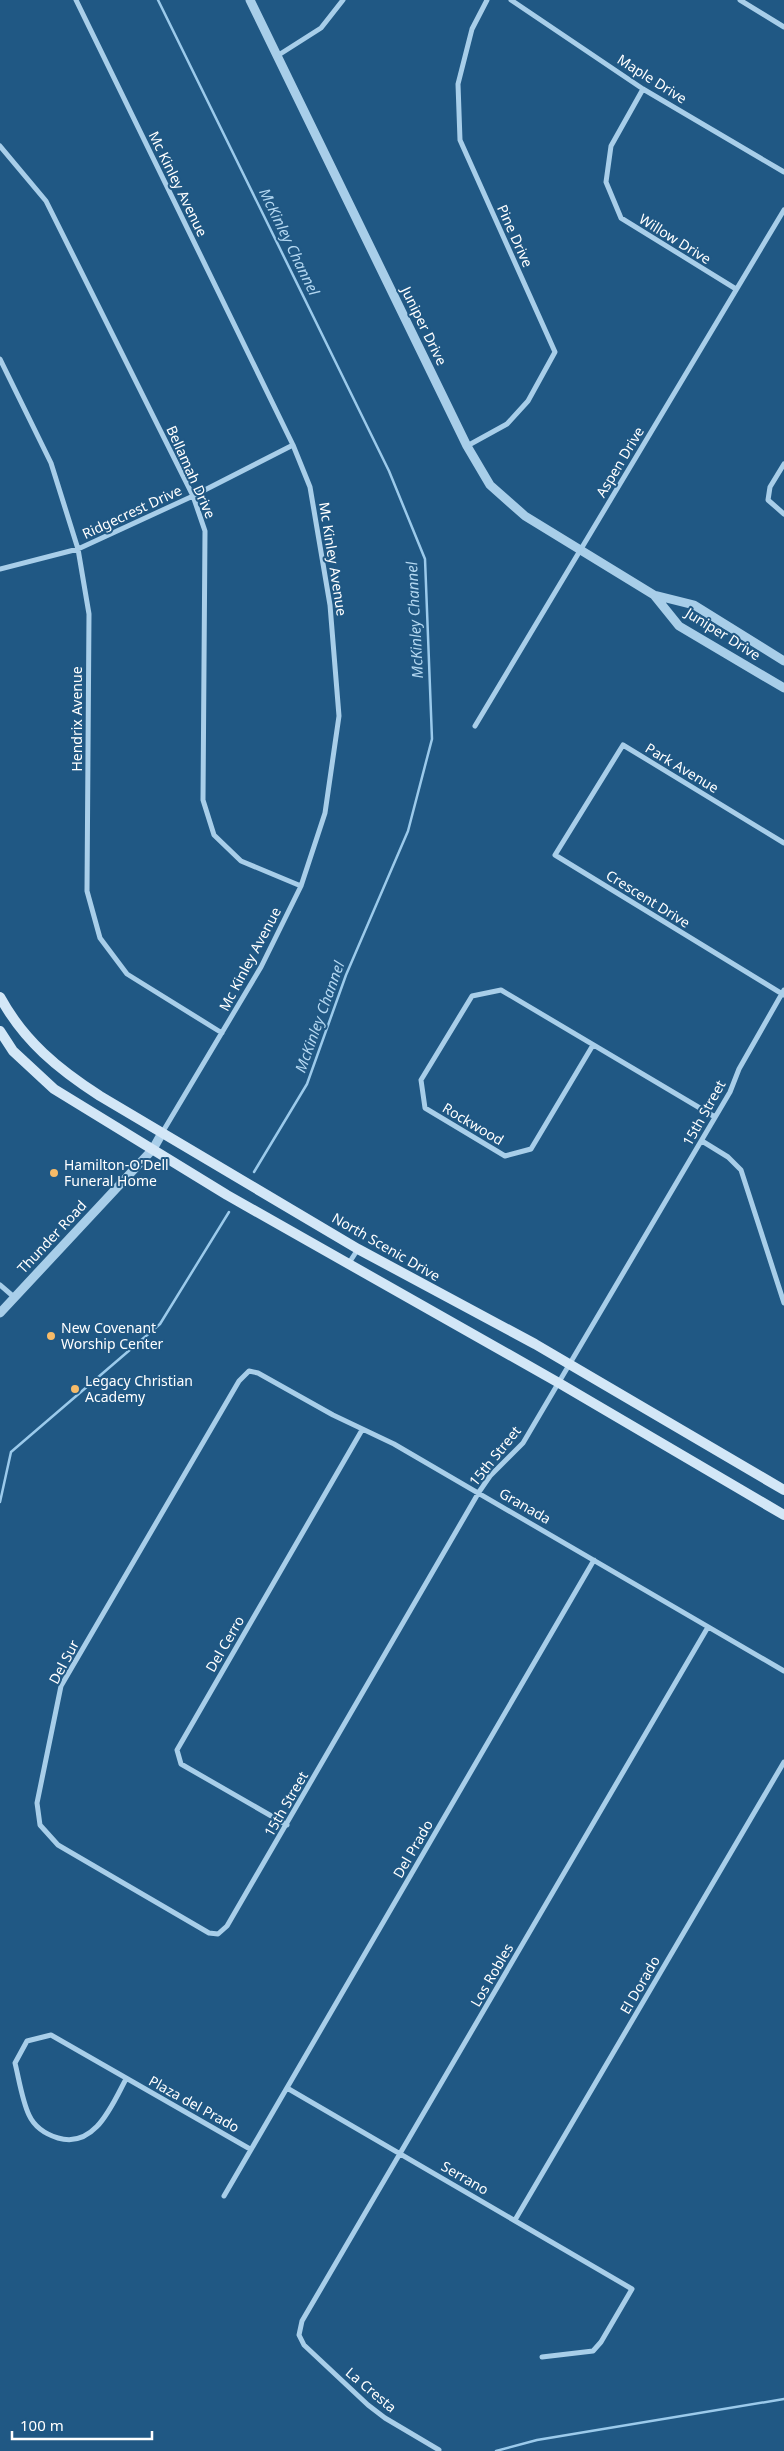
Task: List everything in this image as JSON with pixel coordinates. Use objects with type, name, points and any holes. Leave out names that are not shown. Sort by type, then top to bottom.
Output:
[{"type":"main road","name":"North Scenic Drive","points":[[0,997],[10,1016],[36,1048],[68,1075],[358,1249],[569,1365],[784,1490]]},
{"type":"main road","points":[[0,1031],[13,1051],[54,1089],[227,1195],[559,1383],[784,1515]]},
{"type":"street","name":"Mc Kinley Avenue","points":[[76,0],[293,445],[310,487],[330,605],[339,716],[325,813],[301,886],[261,967],[162,1133]]},
{"type":"street","name":"Juniper Drive","points":[[250,0],[467,446],[490,485],[525,516],[580,552],[654,595],[694,605],[784,660]]},
{"type":"street","points":[[277,56],[321,28],[343,0]]},
{"type":"street","name":"Pine Drive","points":[[467,446],[507,424],[528,400],[555,352],[460,140],[458,84],[472,29],[487,0]]},
{"type":"street","name":"Maple Drive","points":[[511,0],[643,89],[784,172]]},
{"type":"street","points":[[740,0],[784,27]]},
{"type":"street","name":"Willow Drive","points":[[643,89],[611,146],[606,182],[621,218],[736,289]]},
{"type":"street","name":"Bellamah Drive","points":[[0,146],[46,201],[193,496],[205,531],[203,800],[214,835],[241,861],[301,886]]},
{"type":"street","name":"Aspen Drive","points":[[475,726],[784,210]]},
{"type":"street","name":"Hendrix Avenue","points":[[0,359],[51,463],[78,549],[89,614],[87,891],[100,938],[127,974],[222,1033]]},
{"type":"street","name":"Ridgecrest Drive","points":[[0,569],[78,549],[193,496],[293,445]]},
{"type":"street","points":[[784,464],[770,487],[768,500],[784,514]]},
{"type":"street","name":"Juniper Drive","points":[[654,595],[680,626],[784,688]]},
{"type":"street","name":"Park Avenue","points":[[588,800],[623,745],[784,843]]},
{"type":"street","name":"Crescent Drive","points":[[588,800],[555,855],[783,993]]},
{"type":"street","name":"Rockwood","points":[[593,1045],[531,1149],[505,1156],[425,1108],[422,1080],[472,996],[501,990],[715,1117]]},
{"type":"street","name":"15th Street","points":[[218,1934],[227,1926],[287,1825],[479,1492],[490,1476],[523,1443],[702,1141],[730,1092],[749,1050],[783,993]]},
{"type":"street","name":"Thunder Road","points":[[0,1313],[153,1149],[162,1133]]},
{"type":"street","points":[[702,1141],[728,1157],[741,1170],[784,1303]]},
{"type":"street","points":[[349,1263],[358,1249]]},
{"type":"street","points":[[0,1285],[14,1297]]},
{"type":"street","name":"Granada","points":[[249,1371],[258,1373],[362,1430],[394,1444],[784,1671]]},
{"type":"street","name":"Del Sur","points":[[218,1934],[209,1933],[58,1845],[40,1825],[37,1803],[61,1686],[239,1381],[249,1371]]},
{"type":"street","name":"Del Cerro","points":[[287,1825],[181,1764],[177,1750],[362,1430]]},
{"type":"street","name":"Del Prado","points":[[224,2196],[594,1560]]},
{"type":"street","name":"Los Robles","points":[[299,2335],[302,2321],[708,1627]]},
{"type":"street","name":"El Dorado","points":[[515,2220],[784,1762]]},
{"type":"street","name":"Plaza del Prado","points":[[126,2079],[106,2118],[88,2135],[66,2141],[44,2134],[29,2115],[15,2063],[27,2040],[51,2035],[250,2149]]},
{"type":"street","name":"Serrano","points":[[287,2088],[632,2289],[601,2342],[593,2351],[542,2357]]},
{"type":"street","name":"La Cresta","points":[[299,2335],[304,2345],[368,2405],[385,2418],[438,2450]]},
{"type":"waterway","name":"McKinley Channel","points":[[158,0],[389,471],[425,559],[432,739],[408,831],[346,975],[307,1084],[254,1172]]},
{"type":"waterway","name":"McKinley Channel","points":[[0,1502],[11,1452],[160,1324],[229,1212]]},
{"type":"waterway","points":[[496,2451],[537,2440],[784,2399]]},
{"type":"place","name":"Hamilton-O'Dell Funeral Home","points":[[54,1173]]},
{"type":"place","name":"New Covenant Worship Center","points":[[51,1336]]},
{"type":"place","name":"Legacy Christian Academy","points":[[75,1389]]}]
